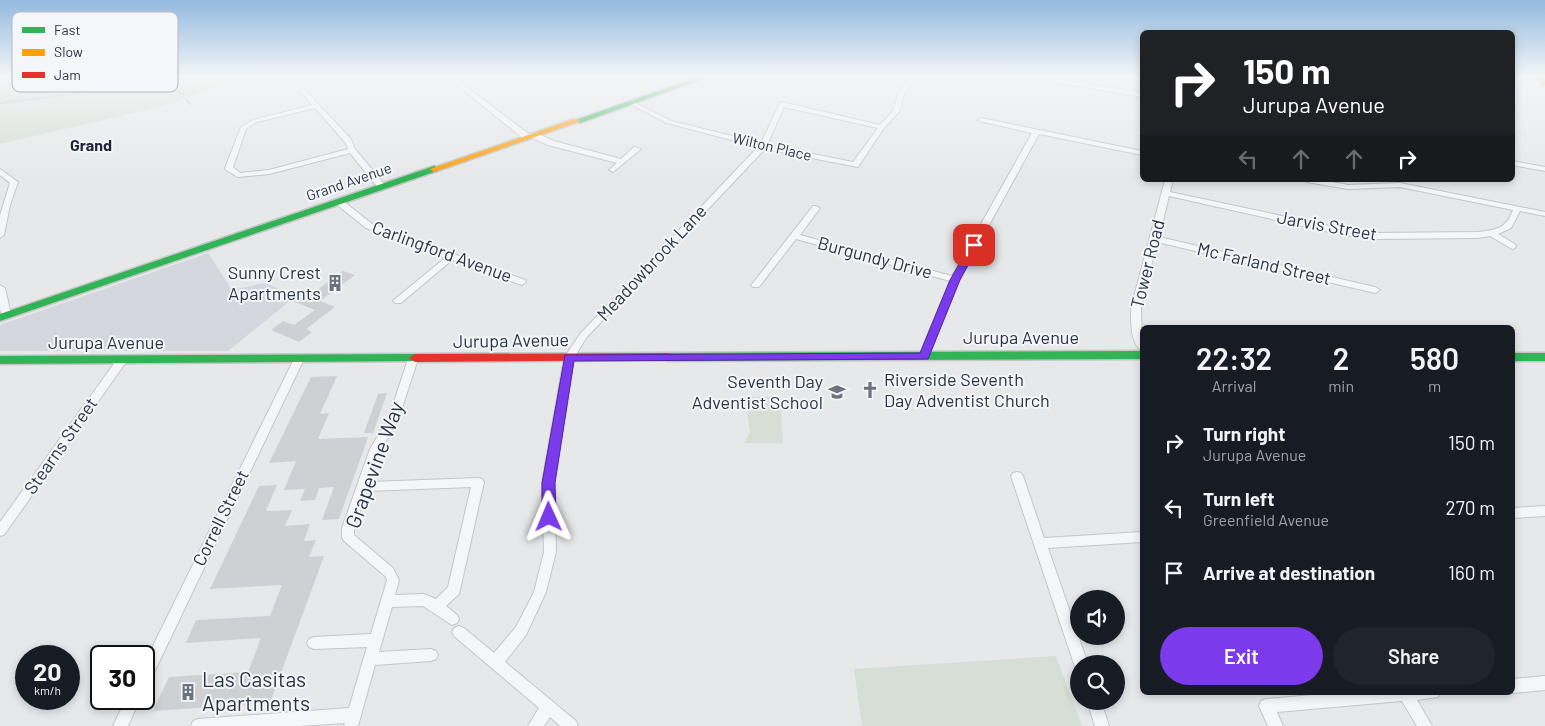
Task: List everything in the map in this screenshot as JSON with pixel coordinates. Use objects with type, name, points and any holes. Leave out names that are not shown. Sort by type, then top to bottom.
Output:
[{"type":"main road","name":"Grand Avenue","points":[[3,317],[606,110]]},
{"type":"main road","name":"Jurupa Avenue","points":[[0,360],[1140,355]]},
{"type":"main road","points":[[1515,357],[1545,357]]},
{"type":"street","points":[[299,110],[255,121],[243,128],[229,168],[238,175],[269,172],[352,150]]},
{"type":"street","points":[[319,110],[348,141],[352,150],[382,186]]},
{"type":"street","points":[[495,110],[530,136],[622,162]]},
{"type":"street","name":"Wilton Place","points":[[643,110],[653,116],[691,128],[763,146],[854,165],[882,127]]},
{"type":"street","name":"Meadowbrook Lane","points":[[495,663],[521,631],[540,592],[550,552],[548,483],[569,358],[583,336],[763,146],[772,130],[779,110]]},
{"type":"street","name":"Meadowbrook Lane","points":[[808,110],[882,127]]},
{"type":"street","points":[[882,127],[897,110]]},
{"type":"street","points":[[691,128],[699,120]]},
{"type":"street","points":[[981,120],[1140,153]]},
{"type":"street","points":[[924,356],[955,280],[1036,132]]},
{"type":"street","points":[[613,170],[637,149]]},
{"type":"street","points":[[1515,164],[1545,169]]},
{"type":"street","points":[[0,170],[14,182],[3,206],[0,235]]},
{"type":"street","name":"Tower Road","points":[[1140,341],[1134,319],[1168,182]]},
{"type":"street","points":[[1319,182],[1348,187],[1400,185],[1545,214]]},
{"type":"street","name":"Jarvis Street","points":[[1165,193],[1343,232],[1375,236],[1478,235],[1491,233],[1508,227],[1517,209]]},
{"type":"street","name":"Carlingford Avenue","points":[[339,202],[369,226],[522,282]]},
{"type":"street","points":[[756,286],[816,208]]},
{"type":"street","points":[[1491,233],[1512,246]]},
{"type":"street","name":"Burgundy Drive","points":[[795,236],[955,280]]},
{"type":"street","name":"Mc Farland Street","points":[[1153,238],[1375,290]]},
{"type":"street","points":[[398,301],[452,257]]},
{"type":"street","points":[[0,288],[3,317]]},
{"type":"street","name":"Correll Street","points":[[155,655],[299,359]]},
{"type":"street","name":"Grapevine Way","points":[[353,720],[393,580],[389,572],[348,537],[348,528],[376,448],[384,438],[392,422],[413,359]]},
{"type":"street","name":"Stearns Street","points":[[0,531],[122,360]]},
{"type":"street","points":[[1017,476],[1078,655]]},
{"type":"street","points":[[362,487],[478,482],[454,590],[436,607]]},
{"type":"street","points":[[1515,513],[1545,511]]},
{"type":"street","points":[[1041,543],[1140,537]]},
{"type":"street","points":[[387,601],[424,600],[452,619]]},
{"type":"street","points":[[459,632],[571,726]]},
{"type":"street","points":[[314,643],[376,640]]},
{"type":"street","points":[[371,659],[432,655]]},
{"type":"street","points":[[1515,686],[1545,683]]},
{"type":"street","points":[[1276,726],[1266,706],[1392,695]]},
{"type":"street","points":[[1405,695],[1425,726]]},
{"type":"street","points":[[534,726],[548,708]]},
{"type":"street","points":[[120,726],[128,710]]},
{"type":"street","points":[[1097,710],[1102,726]]},
{"type":"street","points":[[198,726],[353,720]]},
{"type":"shaded area","points":[[0,110],[146,110],[0,144]]},
{"type":"shaded area","points":[[208,253],[232,290],[265,283],[296,296],[228,351],[0,351],[0,325]]},
{"type":"shaded area","points":[[780,396],[783,443],[744,443],[750,432],[745,397]]},
{"type":"shaded area","points":[[1056,656],[1070,694],[1070,710],[1076,710],[1082,726],[862,726],[854,669]]},
{"type":"building","points":[[343,271],[355,275],[320,301],[335,307],[306,329],[312,332],[299,342],[271,330],[283,321],[294,325],[315,310],[292,301],[301,295],[307,297]]},
{"type":"building","points":[[337,376],[320,414],[329,413],[318,439],[368,437],[339,519],[322,520],[334,487],[319,488],[315,500],[300,501],[305,489],[284,490],[296,461],[269,463],[311,377]]},
{"type":"building","points":[[387,393],[373,433],[364,433],[378,394]]},
{"type":"building","points":[[277,485],[266,511],[292,510],[285,526],[310,524],[304,541],[316,540],[309,557],[324,556],[270,703],[153,711],[169,677],[248,672],[261,638],[186,643],[196,620],[270,616],[282,585],[210,589],[259,486]]},
{"type":"traffic: fast","points":[[577,121],[609,110]]},
{"type":"traffic: fast","points":[[0,318],[434,169]]},
{"type":"traffic: fast","points":[[668,357],[1140,355]]},
{"type":"traffic: fast","points":[[1515,357],[1545,357]]},
{"type":"traffic: fast","points":[[0,360],[415,358]]},
{"type":"traffic: slow","points":[[434,169],[577,121]]},
{"type":"traffic: jam","points":[[415,358],[668,357]]},
{"type":"place","name":"Sunny Crest Apartments","points":[[335,283]]},
{"type":"place","name":"Riverside Seventh Day Adventist Church","points":[[870,390]]},
{"type":"place","name":"Seventh Day Adventist School","points":[[837,392]]},
{"type":"place","name":"Las Casitas Apartments","points":[[188,692]]},
{"type":"district","name":"Grand","points":[[91,145]]},
{"type":"route","points":[[549,517],[548,483],[569,358],[924,356],[955,280],[974,245]]}]
